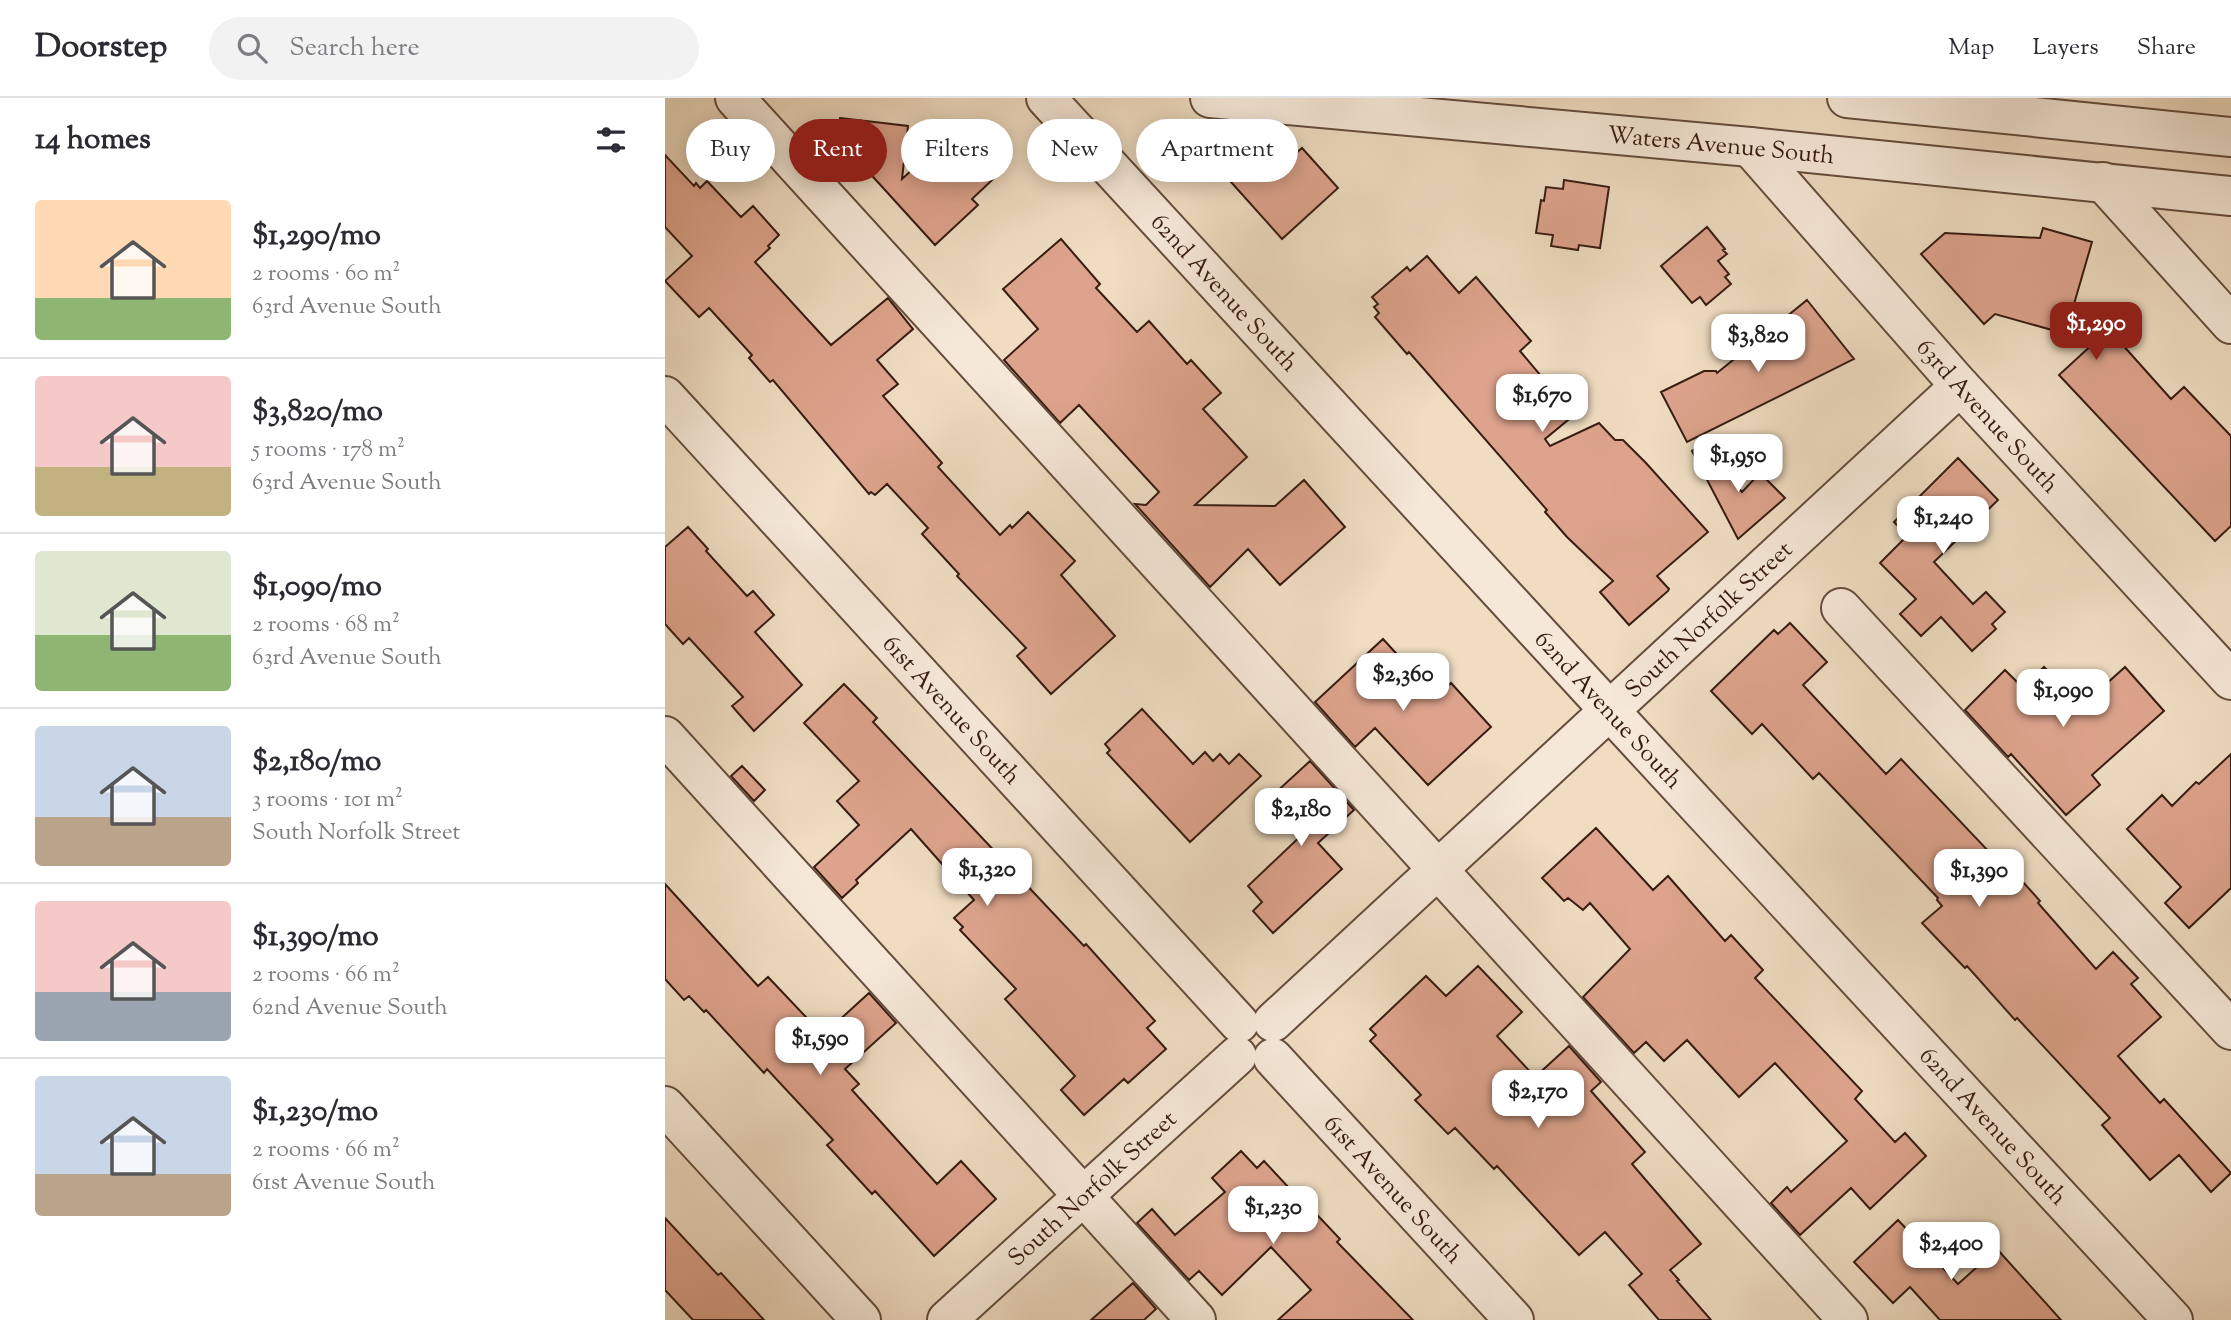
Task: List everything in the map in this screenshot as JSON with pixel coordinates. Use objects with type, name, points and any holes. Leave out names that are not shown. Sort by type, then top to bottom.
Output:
[{"type":"street","points":[[735,98],[1849,1320]]},
{"type":"street","name":"62nd Avenue South","points":[[1046,98],[2173,1320]]},
{"type":"street","name":"Waters Avenue South","points":[[1210,98],[1750,147],[2231,196]]},
{"type":"street","points":[[1847,98],[1984,105],[2231,137]]},
{"type":"street","name":"63rd Avenue South","points":[[1750,147],[1960,386],[2231,680]]},
{"type":"street","points":[[2103,182],[2231,324]]},
{"type":"street","name":"South Norfolk Street","points":[[947,1320],[1256,1040],[1960,386]]},
{"type":"street","name":"61st Avenue South","points":[[665,396],[1514,1320]]},
{"type":"street","points":[[1841,608],[2231,1030]]},
{"type":"street","points":[[665,737],[1196,1320]]},
{"type":"street","points":[[665,1106],[861,1320]]},
{"type":"building","points":[[887,124],[901,125],[901,182],[990,182],[972,199],[978,205],[935,245],[878,182],[887,182]]},
{"type":"building","points":[[1302,148],[1338,188],[1282,239],[1231,182],[1298,182],[1298,151]]},
{"type":"building","points":[[665,155],[686,177],[686,182],[694,186],[696,183],[700,188],[708,182],[741,217],[753,206],[779,235],[755,262],[831,345],[888,298],[913,329],[877,360],[898,384],[883,396],[942,463],[938,467],[1000,535],[1010,525],[1012,528],[1028,512],[1075,561],[1061,575],[1115,636],[1051,694],[1017,656],[1026,648],[957,576],[959,574],[922,534],[928,528],[887,484],[875,495],[871,492],[869,494],[773,380],[770,382],[749,358],[752,355],[709,308],[699,317],[665,281],[692,256],[665,227]]},
{"type":"building","points":[[1564,180],[1609,187],[1600,248],[1579,245],[1578,250],[1551,246],[1553,235],[1536,233],[1541,200],[1544,201],[1546,187],[1563,189]]},
{"type":"building","points":[[1707,227],[1725,249],[1723,250],[1727,254],[1718,261],[1729,274],[1725,277],[1731,284],[1706,305],[1700,297],[1692,303],[1661,266]]},
{"type":"building","points":[[2043,228],[2092,242],[2072,311],[2101,342],[2112,333],[2171,399],[2184,387],[2231,436],[2231,526],[2215,541],[2059,375],[2095,342],[1995,314],[1984,324],[1921,254],[1945,233],[2040,238]]},
{"type":"building","points":[[1061,239],[1100,284],[1096,288],[1137,332],[1149,321],[1187,364],[1191,360],[1221,393],[1203,409],[1247,457],[1195,505],[1275,506],[1304,480],[1345,527],[1280,585],[1248,549],[1210,587],[1135,504],[1146,505],[1159,492],[1079,405],[1060,423],[1004,360],[1038,329],[1003,289]]},
{"type":"building","points":[[1427,256],[1459,293],[1476,277],[1531,341],[1520,351],[1574,415],[1545,439],[1550,446],[1599,423],[1615,440],[1623,440],[1646,463],[1708,532],[1657,576],[1668,591],[1629,625],[1600,592],[1613,581],[1567,537],[1545,512],[1547,510],[1375,317],[1379,313],[1374,307],[1378,304],[1372,297],[1407,267],[1410,271]]},
{"type":"building","points":[[1807,300],[1854,359],[1687,442],[1661,392],[1704,371],[1717,373]]},
{"type":"building","points":[[1702,444],[1742,492],[1760,473],[1785,498],[1738,539],[1692,451]]},
{"type":"building","points":[[1958,458],[1998,500],[1934,562],[1973,604],[1986,592],[2005,612],[1992,624],[1996,629],[1972,651],[1941,617],[1921,636],[1900,614],[1916,599],[1880,563],[1907,536],[1894,522]]},
{"type":"building","points":[[688,527],[747,596],[753,591],[774,615],[755,632],[802,685],[754,731],[732,706],[743,697],[689,638],[683,644],[665,624],[665,547]]},
{"type":"building","points":[[1790,623],[1827,662],[1803,685],[1886,774],[1901,759],[1992,855],[1995,851],[2096,969],[2113,952],[2138,978],[2131,984],[2161,1017],[2118,1056],[2160,1103],[2164,1099],[2231,1173],[2211,1192],[2179,1155],[2150,1180],[2102,1125],[2110,1118],[1967,966],[1965,968],[1922,923],[1942,906],[1938,898],[1819,773],[1813,779],[1762,724],[1752,734],[1711,691],[1774,630],[1778,634]]},
{"type":"building","points":[[1383,639],[1436,697],[1451,683],[1491,727],[1428,785],[1375,728],[1355,747],[1315,702]]},
{"type":"building","points":[[2044,667],[2083,705],[2125,667],[2164,711],[2092,775],[2100,785],[2066,815],[2011,754],[2008,757],[1965,710],[2005,670],[2023,688]]},
{"type":"building","points":[[844,684],[877,718],[873,722],[1084,946],[1086,944],[1155,1021],[1147,1028],[1166,1049],[1128,1083],[1124,1079],[1084,1115],[1061,1090],[1075,1076],[1005,999],[1016,989],[960,930],[963,927],[954,918],[974,900],[911,829],[856,880],[858,883],[842,898],[814,867],[859,825],[837,801],[859,781],[804,723]]},
{"type":"building","points":[[1142,709],[1193,764],[1205,752],[1213,761],[1220,754],[1229,764],[1239,754],[1261,776],[1190,842],[1107,753],[1110,750],[1105,744]]},
{"type":"building","points":[[2231,754],[2231,888],[2189,928],[2165,903],[2181,887],[2127,829],[2162,795],[2172,806],[2196,782],[2199,784]]},
{"type":"building","points":[[1310,761],[1354,810],[1318,843],[1342,869],[1273,933],[1253,911],[1262,902],[1248,886],[1306,831],[1273,795]]},
{"type":"building","points":[[742,766],[765,790],[754,801],[731,776]]},
{"type":"building","points":[[1596,828],[1653,890],[1668,876],[1725,941],[1731,935],[1763,970],[1755,978],[1862,1091],[1855,1099],[1895,1142],[1905,1133],[1926,1156],[1870,1209],[1851,1188],[1800,1235],[1771,1203],[1787,1187],[1791,1192],[1847,1141],[1775,1063],[1739,1097],[1687,1040],[1664,1061],[1646,1042],[1634,1053],[1583,997],[1630,949],[1590,903],[1583,910],[1568,898],[1564,901],[1542,878]]},
{"type":"building","points":[[665,884],[758,986],[768,977],[823,1035],[869,993],[896,1023],[845,1069],[859,1084],[852,1090],[937,1184],[961,1161],[996,1199],[934,1256],[875,1191],[872,1194],[827,1145],[833,1140],[767,1069],[764,1073],[706,1010],[704,1012],[689,996],[684,1000],[665,979]]},
{"type":"building","points":[[1478,966],[1522,1012],[1497,1036],[1535,1077],[1569,1046],[1601,1082],[1591,1091],[1645,1152],[1632,1164],[1701,1244],[1670,1270],[1711,1320],[1659,1320],[1629,1285],[1642,1274],[1605,1232],[1579,1255],[1497,1166],[1494,1169],[1455,1128],[1448,1134],[1415,1100],[1421,1095],[1370,1041],[1376,1035],[1370,1029],[1426,976],[1446,996]]},
{"type":"building","points":[[1241,1151],[1257,1168],[1264,1161],[1340,1239],[1337,1242],[1413,1320],[1278,1320],[1311,1290],[1271,1247],[1222,1295],[1199,1271],[1189,1280],[1137,1223],[1152,1209],[1175,1235],[1225,1192],[1212,1178]]},
{"type":"building","points":[[665,1218],[764,1320],[693,1320],[665,1290]]},
{"type":"building","points":[[1898,1220],[1958,1284],[1997,1249],[2061,1320],[1940,1320],[1910,1287],[1893,1303],[1854,1262]]},
{"type":"building","points":[[1133,1283],[1156,1309],[1144,1320],[1091,1320]]}]
